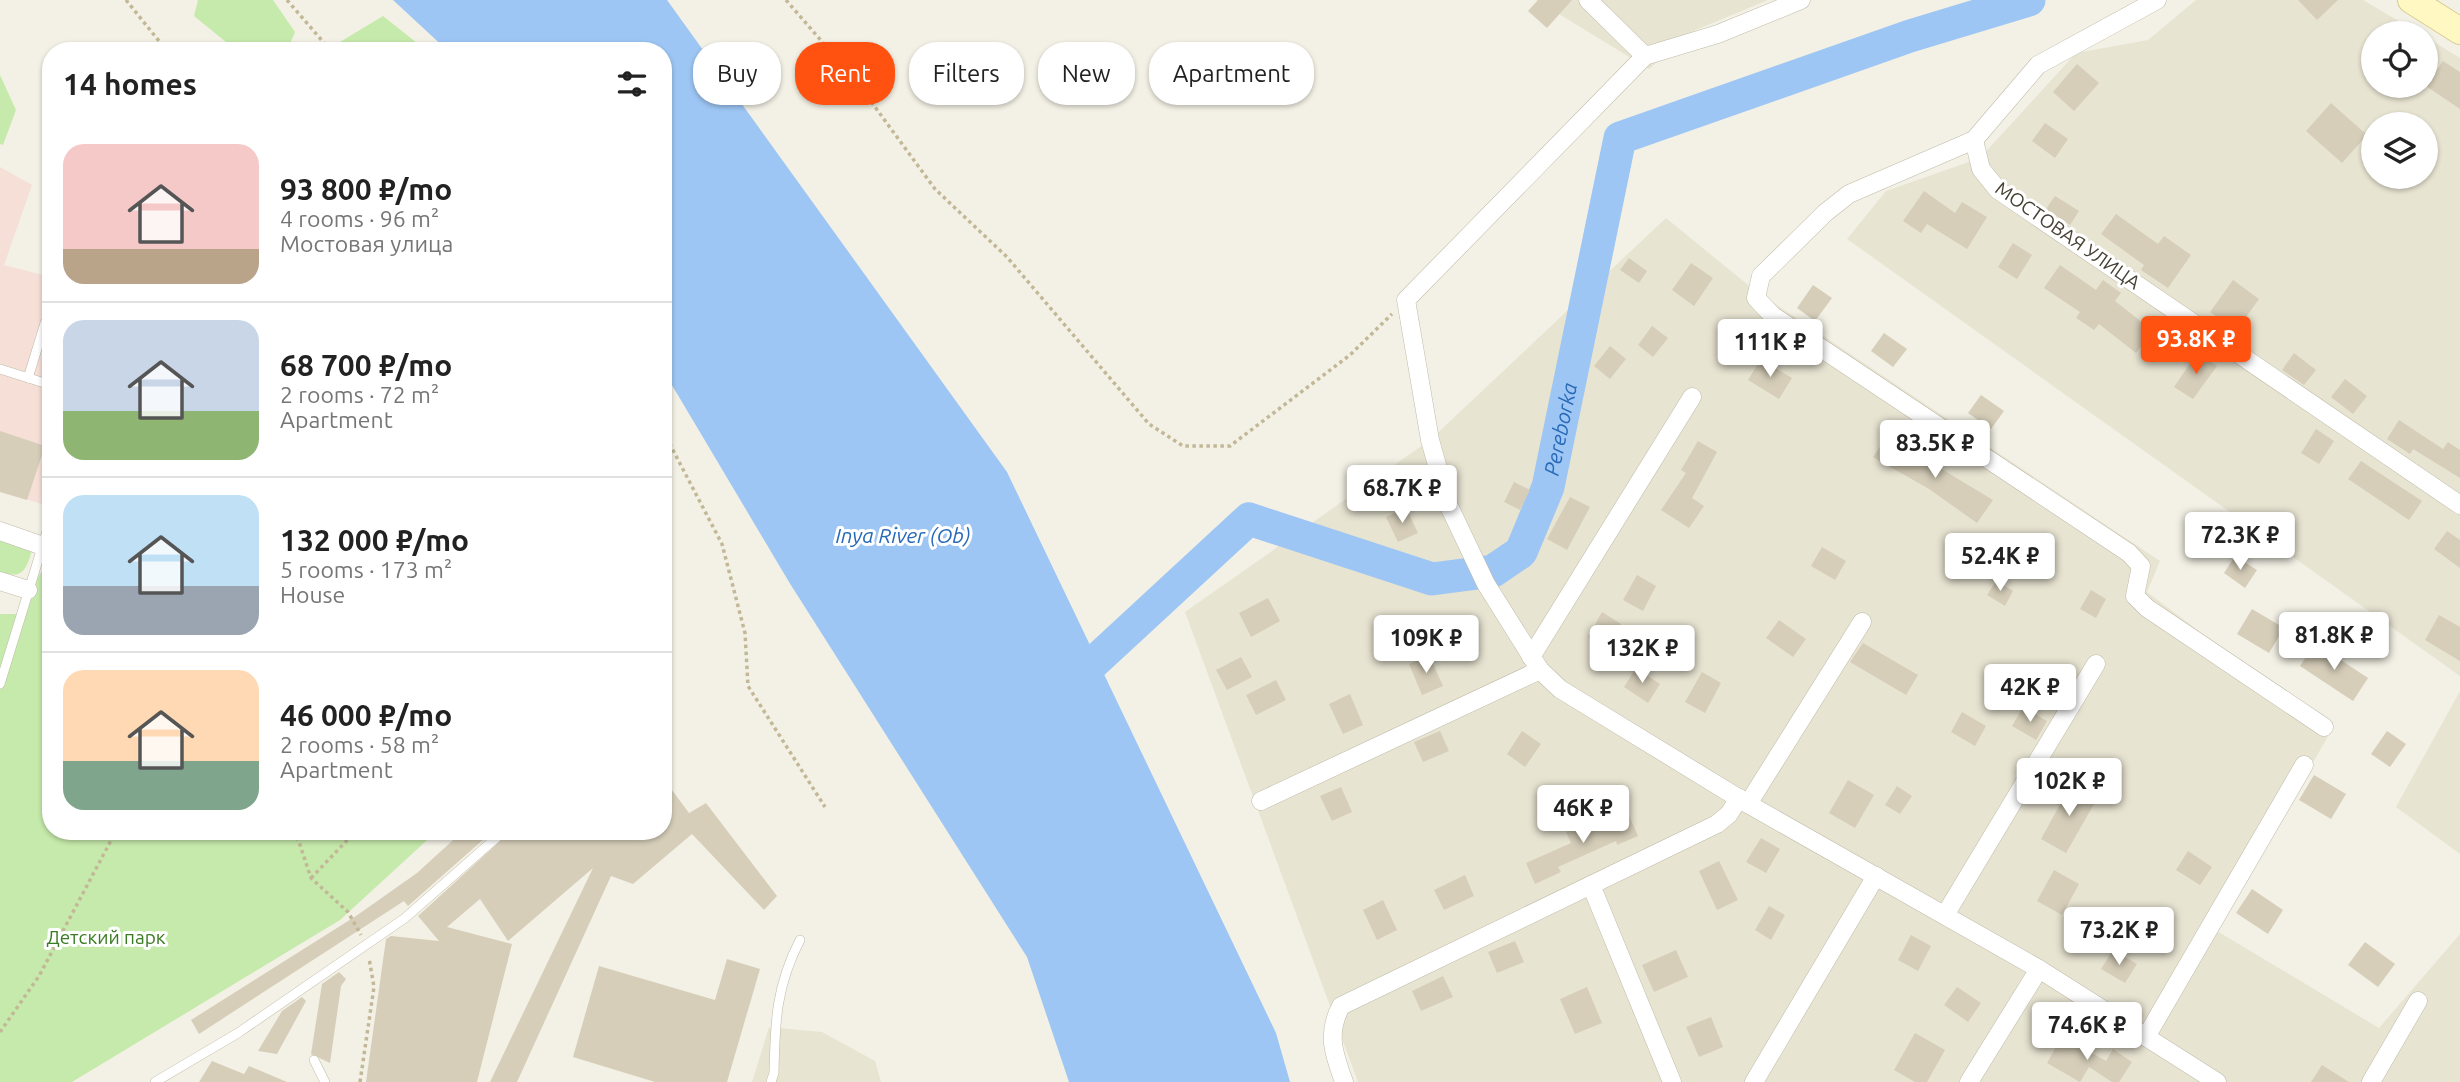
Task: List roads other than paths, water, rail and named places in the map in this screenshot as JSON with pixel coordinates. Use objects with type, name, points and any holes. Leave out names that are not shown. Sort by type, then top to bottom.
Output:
[{"type":"main road","points":[[2411,0],[2460,31]]},
{"type":"street","points":[[1588,0],[1645,56]]},
{"type":"street","points":[[1801,0],[1718,34],[1645,56],[1406,300],[1430,440],[1448,505],[1486,584],[1536,664],[1560,689],[1743,801],[2039,969],[2146,1037],[2198,1077],[2217,1082]]},
{"type":"street","points":[[2157,0],[2038,65],[1973,140],[1849,194],[1825,213],[1761,276],[1756,298],[1773,316],[2129,553],[2141,566],[2135,596],[2147,608],[2324,727]]},
{"type":"street","name":"МОСТОВАЯ УЛИЦА","points":[[1973,140],[1981,169],[1998,190],[2460,505]]},
{"type":"street","points":[[1261,801],[1536,664],[1692,397]]},
{"type":"street","points":[[0,531],[40,545]]},
{"type":"street","points":[[0,580],[29,590]]},
{"type":"street","points":[[1344,1082],[1331,1047],[1334,1020],[1341,1006],[1717,824],[1743,801],[1862,622]]},
{"type":"street","points":[[1945,915],[2096,664]]},
{"type":"street","points":[[2146,1037],[2304,765]]},
{"type":"street","points":[[1754,1082],[1876,876]]},
{"type":"street","points":[[1591,885],[1672,1082]]},
{"type":"street","points":[[1969,1082],[2039,969]]},
{"type":"street","points":[[2371,1082],[2418,1002]]},
{"type":"lane","points":[[28,378],[42,333]]},
{"type":"lane","points":[[0,369],[42,382]]},
{"type":"lane","points":[[0,684],[42,540]]},
{"type":"lane","points":[[155,1082],[239,1033],[405,918],[494,840]]},
{"type":"lane","points":[[771,1082],[774,1073],[775,1010],[785,968],[800,940]]},
{"type":"lane","points":[[314,1060],[326,1082]]},
{"type":"water","name":"Inya River (Ob)","points":[[393,0],[667,0],[697,42],[693,42],[693,105],[743,105],[1007,472],[1276,1033],[1290,1082],[1069,1082],[1027,957],[789,582],[672,385],[672,42],[438,42]]},
{"type":"waterway","name":"Pereborka","points":[[1065,689],[1249,519],[1432,579],[1493,571],[1521,552],[1548,487],[1620,138],[1910,36],[2029,0]]},
{"type":"park label","name":"Детский парк","points":[[106,937]]}]
